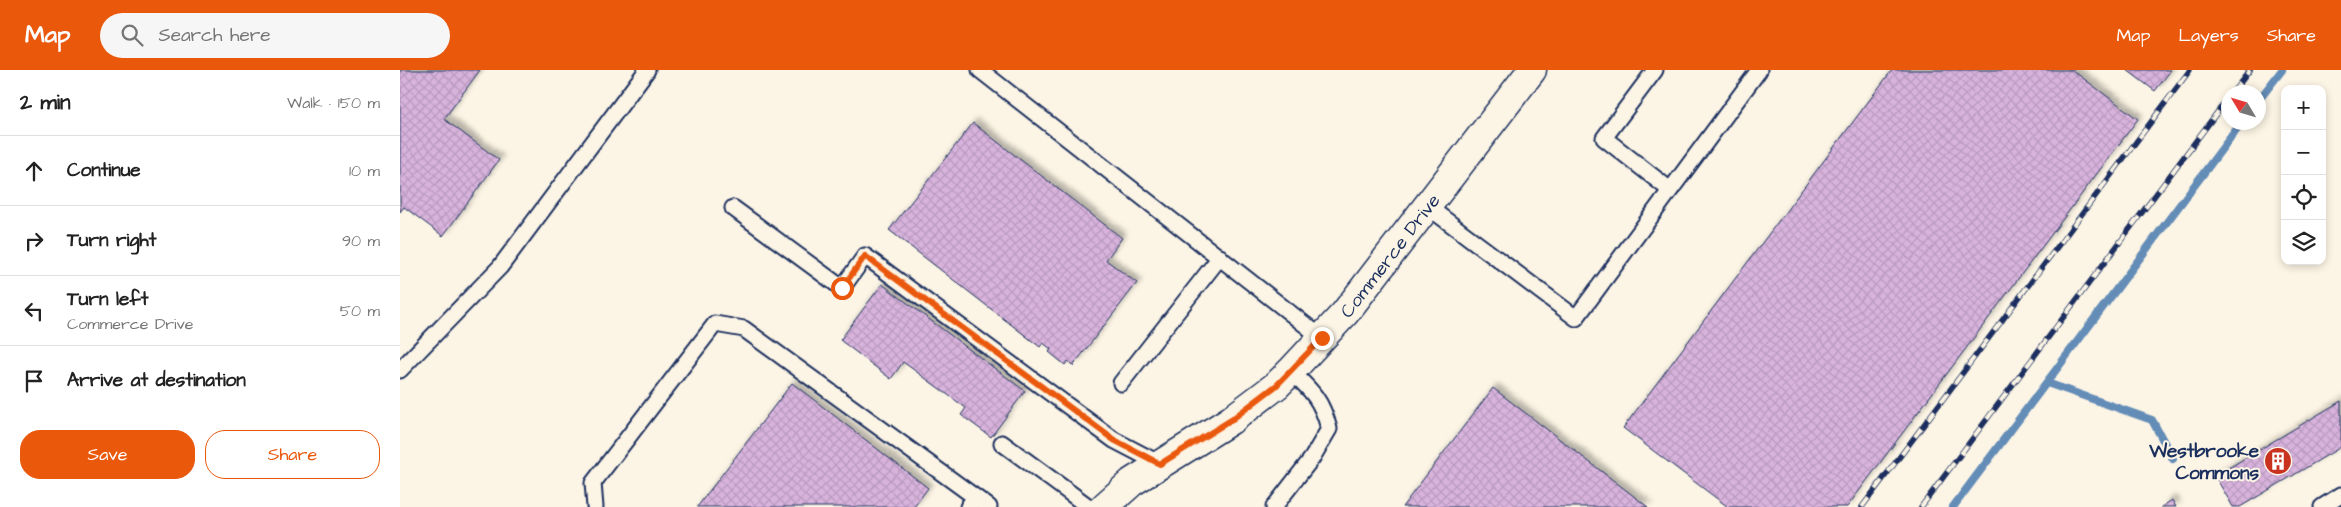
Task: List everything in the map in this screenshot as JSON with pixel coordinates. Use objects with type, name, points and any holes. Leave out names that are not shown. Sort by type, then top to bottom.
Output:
[{"type":"street","name":"Commerce Drive","points":[[1104,507],[1132,482],[1231,420],[1277,385],[1291,371],[1346,313],[1532,70]]},
{"type":"lane","points":[[400,370],[500,267],[647,70]]},
{"type":"lane","points":[[980,70],[1322,338]]},
{"type":"lane","points":[[1655,70],[1604,138],[1670,190]]},
{"type":"lane","points":[[1427,206],[1576,318],[1759,70]]},
{"type":"lane","points":[[733,208],[842,288],[865,256],[1114,440],[1160,464]]},
{"type":"lane","points":[[1121,383],[1220,257]]},
{"type":"lane","points":[[595,507],[593,483],[715,324],[744,329],[971,502],[989,507]]},
{"type":"lane","points":[[1274,507],[1312,458],[1329,429],[1324,410],[1313,392],[1291,371]]},
{"type":"lane","points":[[1002,443],[1089,507]]},
{"type":"lane","points":[[2322,507],[2341,496]]},
{"type":"building","points":[[400,70],[480,70],[444,119],[499,160],[443,236],[404,207],[400,212]]},
{"type":"building","points":[[1892,70],[2072,70],[2138,119],[1847,507],[1728,507],[1623,428]]},
{"type":"building","points":[[2127,70],[2171,70],[2155,91]]},
{"type":"building","points":[[973,123],[1122,238],[1106,260],[1137,283],[1073,366],[1068,361],[1065,365],[1049,352],[1051,349],[1043,343],[1040,347],[889,230]]},
{"type":"building","points":[[882,284],[1025,391],[991,437],[961,415],[966,408],[903,362],[891,379],[840,340]]},
{"type":"building","points":[[792,383],[928,488],[914,507],[697,507]]},
{"type":"building","points":[[1493,388],[1648,507],[1402,507]]},
{"type":"building","name":"Westbrooke Commons","points":[[2341,401],[2341,447],[2240,507],[2233,507],[2215,476]]},
{"type":"building","name":"Westbrooke Commons","points":[[2172,500],[2176,507],[2161,507]]},
{"type":"waterway","points":[[2266,91],[2282,70]]},
{"type":"waterway","points":[[1953,507],[2236,130]]},
{"type":"waterway","points":[[2047,383],[2152,420],[2173,459]]},
{"type":"railway","points":[[1862,507],[2190,70]]},
{"type":"railway","points":[[2238,85],[2250,70]]},
{"type":"railway","points":[[1921,507],[2221,107]]},
{"type":"place","name":"Westbrooke Commons","points":[[2278,461]]},
{"type":"route","points":[[842,288],[865,256],[1114,440],[1160,464],[1231,420],[1277,385],[1322,338]]}]
